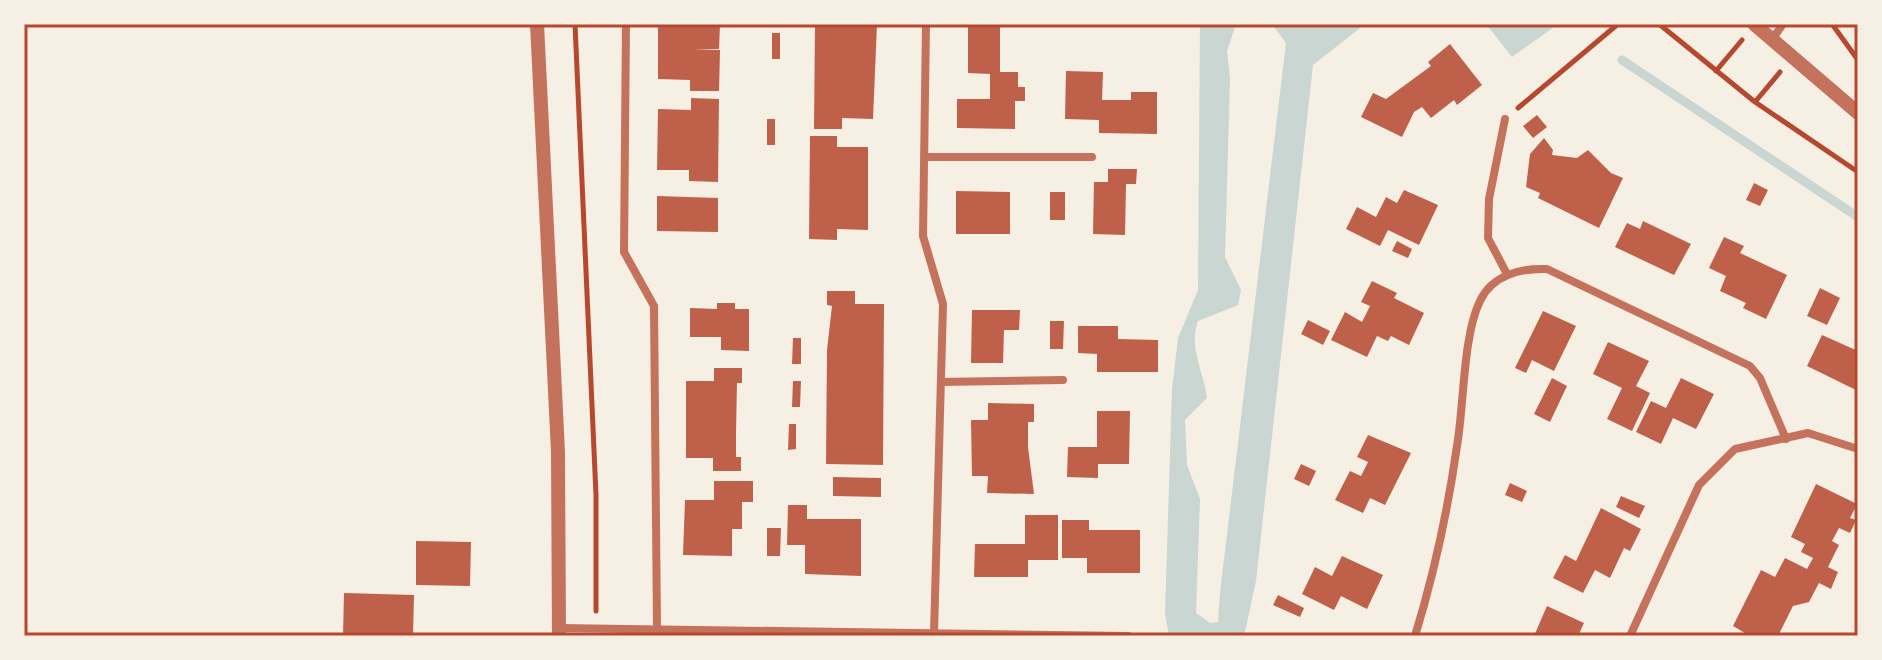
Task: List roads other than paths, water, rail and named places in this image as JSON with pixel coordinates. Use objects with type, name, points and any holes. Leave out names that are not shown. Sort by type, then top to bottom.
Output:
[{"type":"street","points":[[537,24],[558,452],[559,632],[596,628],[1128,636]]},
{"type":"street","points":[[626,24],[624,252],[654,306],[657,629]]},
{"type":"street","points":[[926,24],[923,236],[943,304],[934,633]]},
{"type":"street","points":[[1754,24],[1858,113]]},
{"type":"street","points":[[1773,38],[1783,24]]},
{"type":"street","points":[[1505,119],[1489,199],[1488,238],[1507,274]]},
{"type":"street","points":[[924,157],[1092,157]]},
{"type":"street","points":[[1415,636],[1429,590],[1457,447],[1473,325],[1480,300],[1507,274],[1528,268],[1547,269],[1734,355],[1760,378],[1786,439]]},
{"type":"street","points":[[941,382],[1063,380]]},
{"type":"street","points":[[1630,636],[1699,485],[1735,449],[1808,433],[1858,449]]},
{"type":"waterway","points":[[1622,60],[1858,217]]}]
